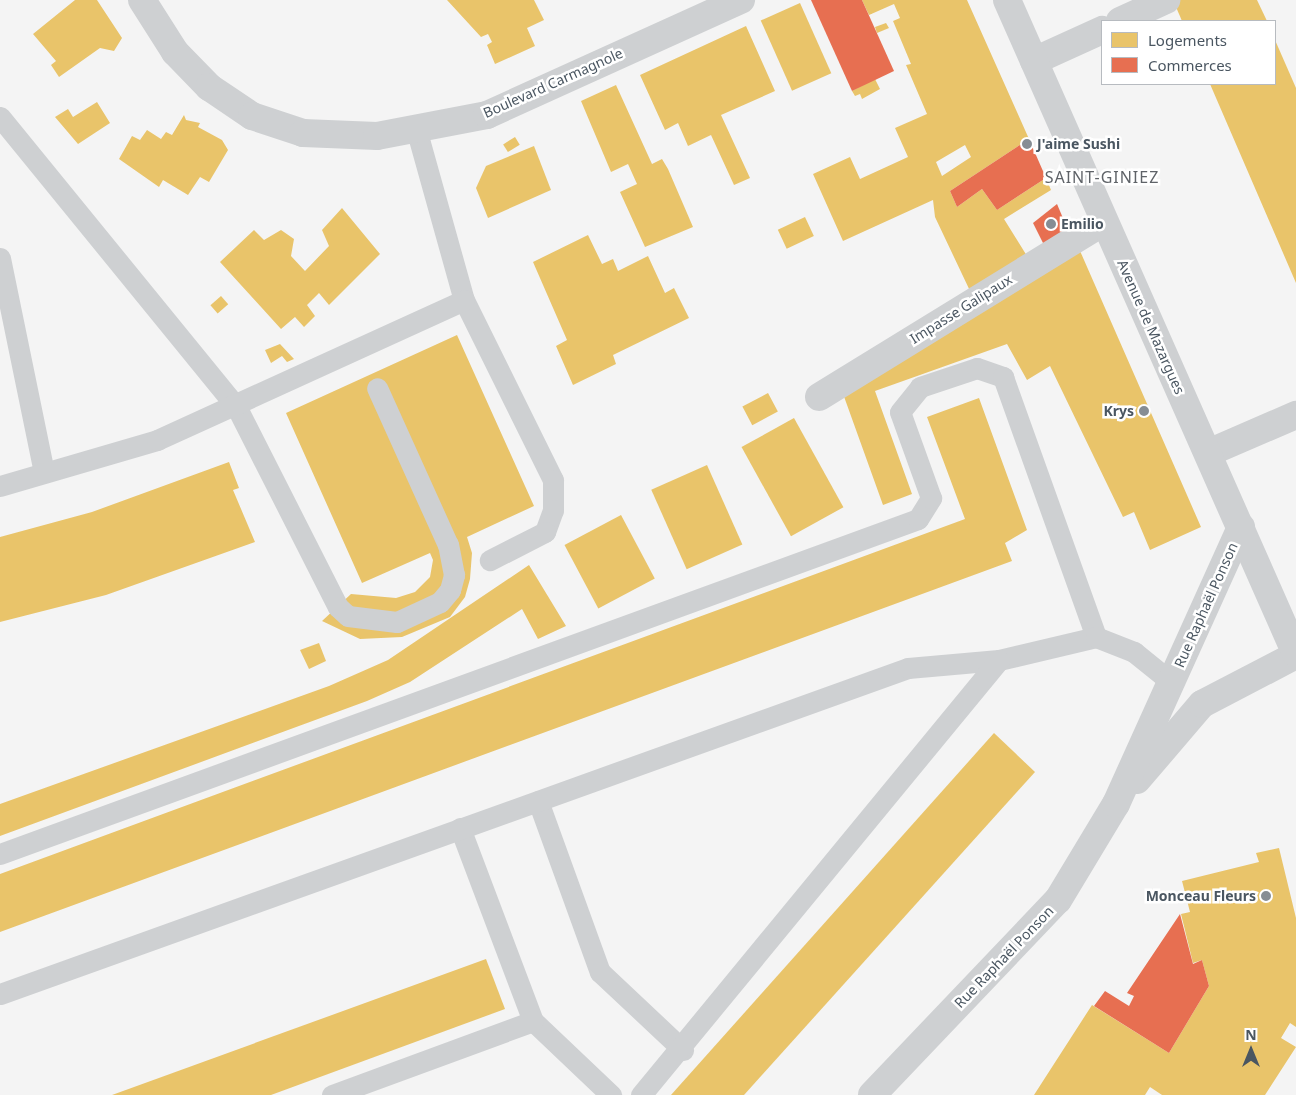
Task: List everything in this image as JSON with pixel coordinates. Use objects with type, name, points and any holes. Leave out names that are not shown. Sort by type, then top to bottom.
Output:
[{"type":"street","name":"Boulevard Carmagnole","points":[[142,0],[175,52],[209,88],[252,116],[303,133],[377,136],[417,132],[487,114],[741,0]]},
{"type":"street","name":"Avenue de Mazargues","points":[[1007,0],[1296,655]]},
{"type":"street","points":[[1122,20],[1166,0]]},
{"type":"street","points":[[1034,61],[1101,30]]},
{"type":"street","name":"Impasse Galipaux","points":[[819,396],[1104,222]]},
{"type":"street","points":[[1208,453],[1296,415]]},
{"type":"street","name":"Rue Raphaël Ponson","points":[[872,1095],[1058,900],[1116,804],[1241,527]]},
{"type":"street","name":"Rue Raphaël Ponson","points":[[1116,804],[1202,704],[1296,655]]},
{"type":"street","name":"Rue Raphaël Ponson","points":[[1171,682],[1202,704]]},
{"type":"lane","points":[[4,130],[236,406],[338,607],[348,616],[397,622],[440,602],[450,590],[454,575],[448,545],[377,388]]},
{"type":"lane","points":[[417,132],[464,300],[553,480],[553,510],[545,532],[490,560]]},
{"type":"lane","points":[[0,258],[44,473]]},
{"type":"lane","points":[[0,486],[157,440],[236,406],[464,300]]},
{"type":"lane","points":[[0,854],[918,519],[931,498],[900,412],[920,387],[977,368],[1004,377],[1096,637]]},
{"type":"lane","points":[[0,994],[908,668],[999,660],[1096,637],[1134,652],[1171,682]]},
{"type":"lane","points":[[641,1095],[683,1050],[999,660]]},
{"type":"lane","points":[[538,801],[600,972],[683,1050]]},
{"type":"lane","points":[[460,828],[533,1021],[611,1095]]},
{"type":"lane","points":[[332,1095],[533,1021]]},
{"type":"building: Logements","points":[[75,0],[97,0],[122,38],[114,51],[100,48],[59,77],[51,65],[56,61],[33,34]]},
{"type":"building: Logements","points":[[447,0],[534,0],[544,20],[527,28],[535,46],[495,64],[487,45],[492,42],[488,34],[481,37]]},
{"type":"building: Logements","points":[[862,0],[967,0],[1029,139],[950,191],[957,207],[982,189],[997,210],[1046,178],[1051,190],[1004,219],[1027,256],[971,293],[935,217],[933,200],[843,241],[813,174],[850,157],[860,179],[908,157],[895,128],[927,114],[906,65],[911,64],[893,21],[900,18],[894,4],[869,15]],"holes":[[[965,145],[971,157],[942,176],[936,162]]]},
{"type":"building: Logements","points":[[1173,0],[1257,0],[1267,20],[1182,20]]},
{"type":"building: Logements","points":[[800,3],[831,73],[792,91],[761,20]]},
{"type":"building: Logements","points":[[886,23],[889,28],[877,33],[875,27]]},
{"type":"building: Logements","points":[[746,26],[775,91],[721,115],[750,178],[734,185],[711,135],[688,146],[678,123],[665,130],[640,75]]},
{"type":"building: Logements","points":[[1276,42],[1296,88],[1296,283],[1210,85],[1276,85]]},
{"type":"building: Logements","points":[[875,79],[880,89],[862,99],[860,94],[855,96],[852,91]]},
{"type":"building: Logements","points":[[616,85],[652,164],[662,159],[693,227],[645,247],[620,192],[637,184],[628,164],[611,172],[581,101]]},
{"type":"building: Logements","points":[[97,102],[110,123],[78,144],[55,117],[68,109],[73,117]]},
{"type":"building: Logements","points":[[184,115],[186,120],[200,123],[198,127],[222,140],[228,150],[209,182],[200,177],[188,195],[163,180],[159,187],[119,159],[132,136],[140,140],[147,130],[161,139],[166,132],[172,135]]},
{"type":"building: Logements","points":[[515,137],[520,145],[508,152],[503,144]]},
{"type":"building: Logements","points":[[534,146],[551,190],[488,218],[476,188],[486,166]]},
{"type":"building: Logements","points":[[342,208],[380,254],[329,305],[319,293],[307,305],[315,316],[304,327],[295,317],[281,329],[220,262],[254,230],[264,240],[281,230],[294,239],[291,256],[305,271],[329,246],[322,230]]},
{"type":"building: Logements","points":[[805,217],[814,236],[787,249],[778,230]]},
{"type":"building: Logements","points":[[588,235],[602,264],[613,259],[618,271],[648,256],[665,293],[674,288],[689,318],[613,355],[616,364],[573,385],[556,346],[567,340],[533,262]]},
{"type":"building: Logements","points":[[1077,244],[1201,527],[1150,550],[1134,512],[1123,517],[1050,366],[1027,380],[1007,344],[875,391],[912,494],[883,505],[842,391]]},
{"type":"building: Logements","points":[[221,296],[228,304],[218,313],[210,305]]},
{"type":"building: Logements","points":[[457,335],[534,506],[467,537],[472,553],[470,579],[465,597],[450,617],[402,637],[360,639],[322,621],[351,594],[396,598],[415,592],[430,577],[433,560],[430,553],[362,583],[286,413]]},
{"type":"building: Logements","points":[[280,344],[294,359],[287,362],[282,356],[271,363],[265,350]]},
{"type":"building: Logements","points":[[768,393],[778,412],[752,425],[742,407]]},
{"type":"building: Logements","points":[[979,398],[1027,530],[1005,543],[1012,561],[0,932],[0,874],[965,519],[927,417]]},
{"type":"building: Logements","points":[[794,418],[843,507],[791,536],[742,447]]},
{"type":"building: Logements","points":[[229,462],[239,488],[233,490],[255,542],[106,595],[0,622],[0,537],[92,512]]},
{"type":"building: Logements","points":[[707,465],[742,544],[687,569],[651,490]]},
{"type":"building: Logements","points":[[621,515],[655,579],[598,609],[564,545]]},
{"type":"building: Logements","points":[[529,565],[566,626],[538,639],[522,609],[410,682],[367,701],[0,836],[0,804],[329,686],[388,660]]},
{"type":"building: Logements","points":[[319,643],[326,661],[309,669],[300,650]]},
{"type":"building: Logements","points":[[994,733],[1035,772],[744,1095],[671,1095]]},
{"type":"building: Logements","points":[[1279,848],[1296,918],[1296,1027],[1290,1023],[1281,1038],[1296,1047],[1265,1095],[1162,1095],[1150,1087],[1145,1095],[1034,1095],[1092,1005],[1169,1053],[1209,986],[1202,960],[1193,963],[1181,914],[1190,912],[1182,881],[1259,862],[1256,853]]},
{"type":"building: Logements","points":[[486,959],[505,1009],[271,1095],[112,1095]]},
{"type":"building: Commerces","points":[[811,0],[862,0],[894,71],[852,91]]},
{"type":"building: Commerces","points":[[1029,139],[1046,178],[997,210],[982,189],[957,207],[950,191]]},
{"type":"building: Commerces","points":[[1057,204],[1068,230],[1044,245],[1033,223]]},
{"type":"building: Commerces","points":[[1180,914],[1193,964],[1202,960],[1209,986],[1169,1053],[1094,1006],[1105,991],[1129,1006],[1134,996],[1127,993]]},
{"type":"place","name":"J'aime Sushi","points":[[1027,144]]},
{"type":"place","name":"Emilio","points":[[1051,224]]},
{"type":"place","name":"Krys","points":[[1144,411]]},
{"type":"place","name":"Monceau Fleurs","points":[[1266,896]]},
{"type":"district","name":"SAINT-GINIEZ","points":[[1102,177]]}]
